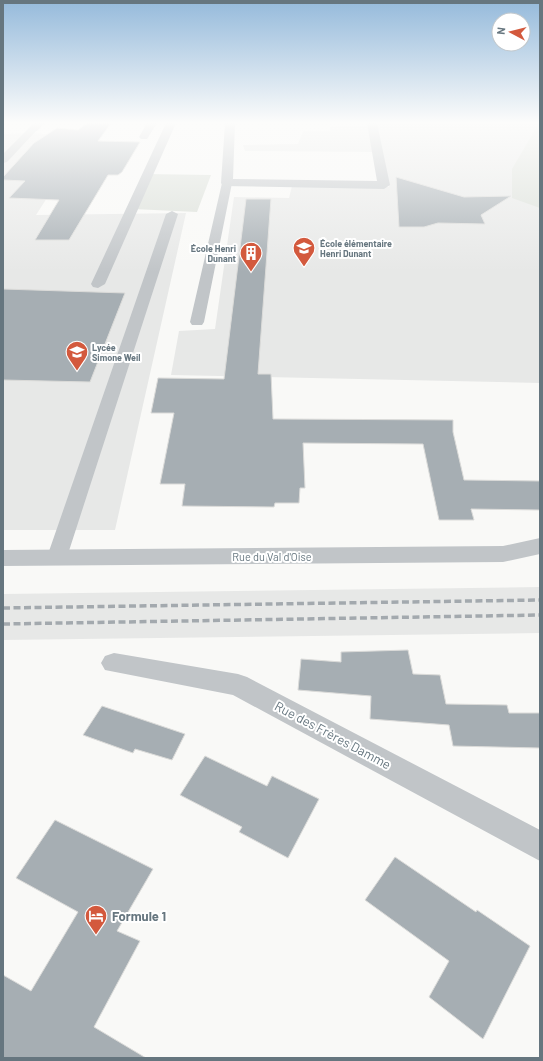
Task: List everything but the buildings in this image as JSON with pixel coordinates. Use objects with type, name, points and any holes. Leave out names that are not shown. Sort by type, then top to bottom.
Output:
[{"type":"street","points":[[228,173],[227,183],[384,185],[382,173]]},
{"type":"street","name":"Rue du Val d'Oise","points":[[3,558],[503,554],[540,546]]},
{"type":"street","name":"Rue des Frères Damme","points":[[114,663],[238,684],[540,846]]},
{"type":"lane","points":[[98,284],[149,173]]},
{"type":"lane","points":[[197,322],[227,183]]},
{"type":"lane","points":[[57,557],[172,214]]},
{"type":"shaded area","name":"Lycée Simone Weil","points":[[3,173],[63,173],[36,215],[186,213],[115,530],[3,530]]},
{"type":"shaded area","points":[[386,173],[540,173],[540,383],[171,375],[179,331],[215,329],[234,197],[289,198],[292,186],[389,187]]},
{"type":"shaded area","points":[[512,173],[540,173],[540,208],[512,198]]},
{"type":"shaded area","points":[[145,174],[211,175],[197,212],[133,209]]},
{"type":"shaded area","points":[[540,587],[540,633],[3,640],[3,594]]},
{"type":"railway","points":[[3,608],[540,600]]},
{"type":"railway","points":[[3,624],[540,615]]},
{"type":"place","name":"École élémentaire Henri Dunant","points":[[304,268]]},
{"type":"place","name":"École Henri Dunant","points":[[251,272]]},
{"type":"place","name":"Lycée Simone Weil","points":[[77,372]]},
{"type":"place","name":"Formule 1","points":[[96,936]]}]
